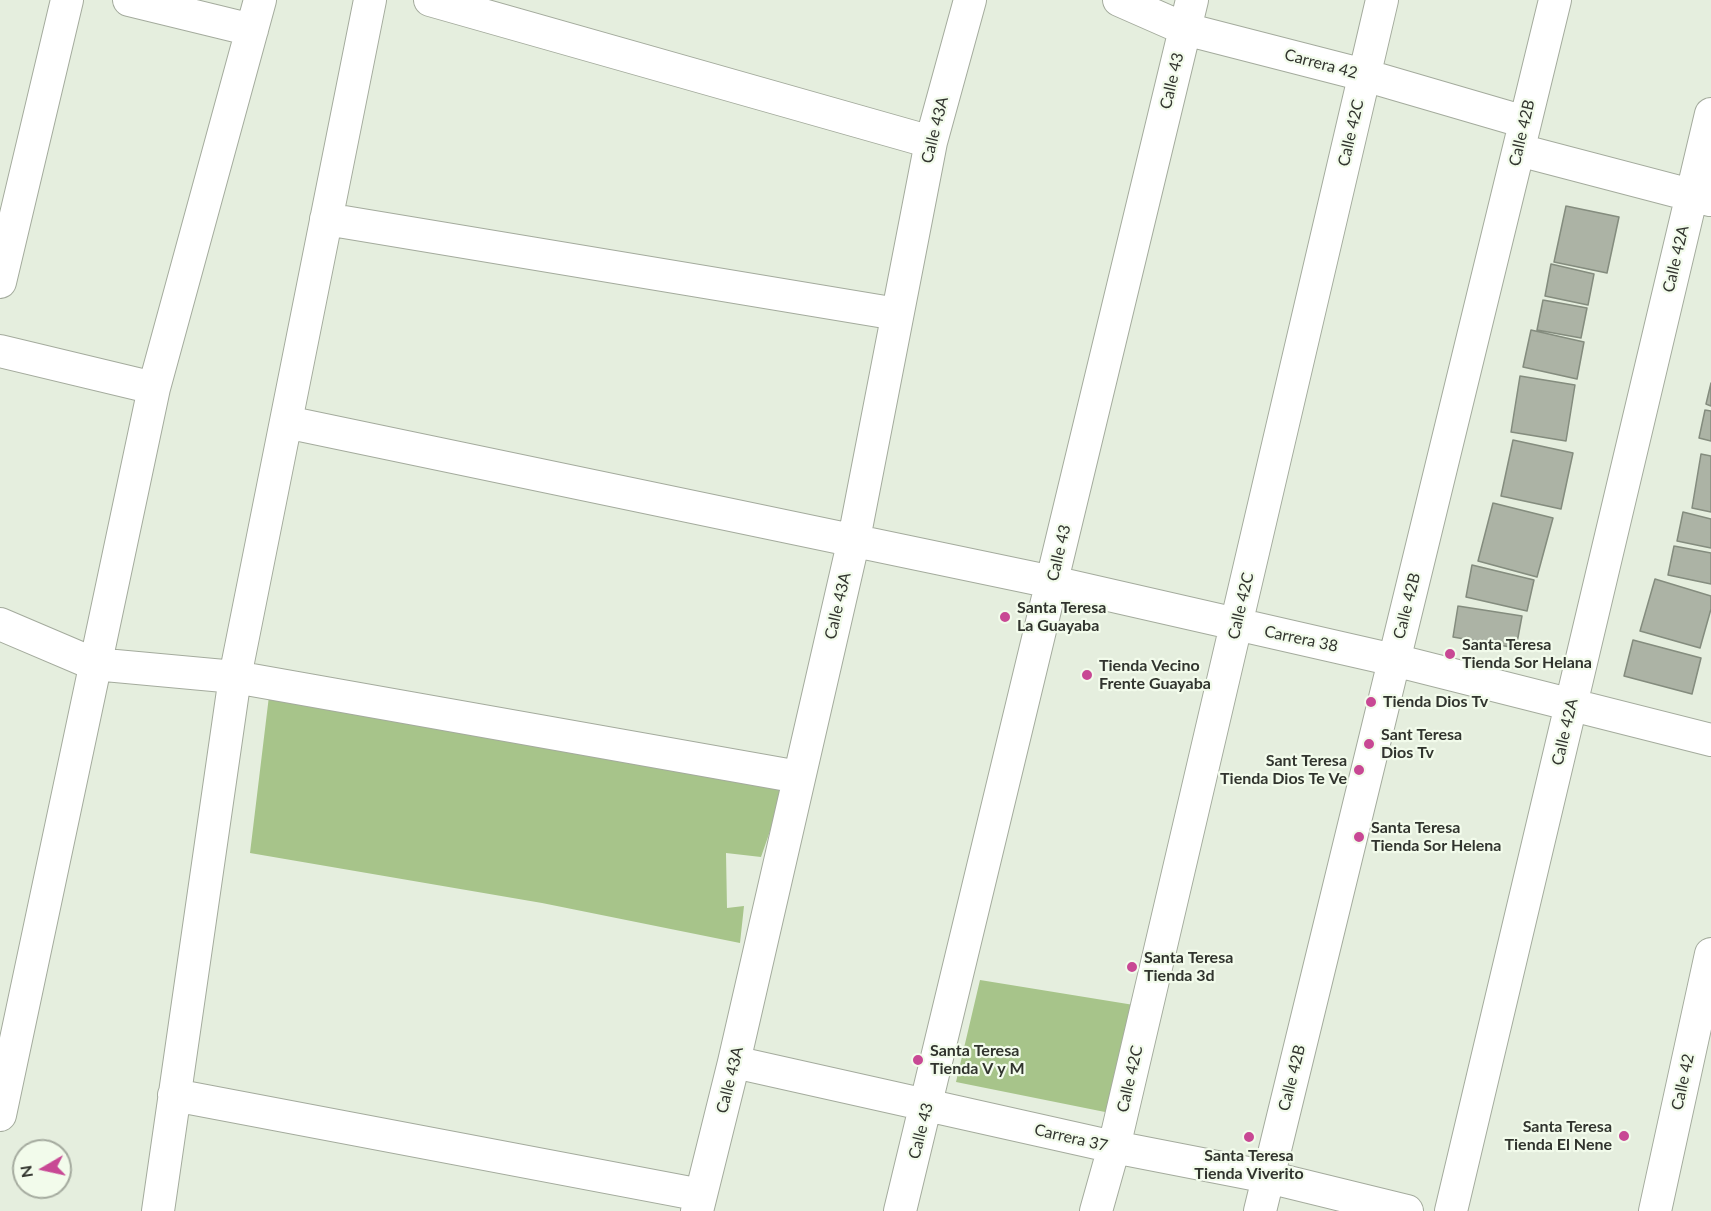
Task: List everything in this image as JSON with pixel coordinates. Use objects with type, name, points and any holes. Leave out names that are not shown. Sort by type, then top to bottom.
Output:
[{"type":"street","points":[[0,282],[67,0]]},
{"type":"street","points":[[129,0],[252,30]]},
{"type":"street","points":[[0,1115],[154,388],[260,0]]},
{"type":"street","points":[[158,1211],[235,677],[370,0]]},
{"type":"street","points":[[430,0],[931,142]]},
{"type":"street","name":"Calle 43A","points":[[699,1203],[734,1062],[854,538],[931,142],[970,0]]},
{"type":"street","name":"Carrera 42","points":[[1119,0],[1188,14],[1364,75],[1522,136],[1701,198]]},
{"type":"street","name":"Calle 42C","points":[[1096,1211],[1114,1147],[1382,0]]},
{"type":"street","name":"Calle 42B","points":[[1260,1211],[1555,0]]},
{"type":"street","name":"Calle 43","points":[[900,1211],[1188,14]]},
{"type":"street","name":"Calle 42A","points":[[1451,1211],[1571,705],[1701,198],[1711,114]]},
{"type":"street","points":[[326,219],[897,314]]},
{"type":"street","points":[[0,351],[154,388]]},
{"type":"street","name":"Carrera 38","points":[[286,422],[854,538],[1052,582],[1394,660],[1711,740]]},
{"type":"street","points":[[0,624],[94,664],[235,677],[799,777]]},
{"type":"street","name":"Calle 42","points":[[1655,1211],[1711,954]]},
{"type":"street","name":"Carrera 37","points":[[734,1062],[1114,1147],[1268,1177],[1407,1211]]},
{"type":"street","points":[[174,1095],[699,1203]]},
{"type":"green space","points":[[269,696],[786,785],[761,857],[726,853],[727,908],[744,906],[740,943],[542,903],[250,853]]},
{"type":"green space","points":[[980,980],[1140,1006],[1110,1113],[956,1082]]},
{"type":"building","points":[[1566,206],[1619,217],[1607,273],[1554,262]]},
{"type":"building","points":[[1551,264],[1594,274],[1588,305],[1545,296]]},
{"type":"building","points":[[1543,300],[1587,308],[1581,338],[1537,330]]},
{"type":"building","points":[[1531,330],[1584,342],[1577,379],[1523,367]]},
{"type":"building","points":[[1520,376],[1575,385],[1566,441],[1511,432]]},
{"type":"building","points":[[1711,383],[1711,406],[1706,404]]},
{"type":"building","points":[[1705,410],[1711,411],[1711,441],[1699,438]]},
{"type":"building","points":[[1513,440],[1573,453],[1561,509],[1501,496]]},
{"type":"building","points":[[1701,454],[1711,456],[1711,512],[1692,508]]},
{"type":"building","points":[[1493,503],[1553,518],[1537,577],[1478,561]]},
{"type":"building","points":[[1683,512],[1711,519],[1711,548],[1677,541]]},
{"type":"building","points":[[1674,546],[1711,553],[1711,584],[1668,575]]},
{"type":"building","points":[[1472,565],[1534,580],[1527,611],[1466,597]]},
{"type":"building","points":[[1655,579],[1711,596],[1711,609],[1700,648],[1640,631]]},
{"type":"building","points":[[1458,606],[1522,616],[1516,648],[1453,637]]},
{"type":"building","points":[[1633,640],[1701,658],[1692,694],[1624,676]]},
{"type":"place","name":"Santa Teresa La Guayaba","points":[[1005,617]]},
{"type":"place","name":"Santa Teresa Tienda Sor Helana","points":[[1450,654]]},
{"type":"place","name":"Tienda Vecino Frente Guayaba","points":[[1087,675]]},
{"type":"place","name":"Tienda Dios Tv","points":[[1371,702]]},
{"type":"place","name":"Sant Teresa Dios Tv","points":[[1369,744]]},
{"type":"place","name":"Sant Teresa Tienda Dios Te Ve","points":[[1359,770]]},
{"type":"place","name":"Santa Teresa Tienda Sor Helena","points":[[1359,837]]},
{"type":"place","name":"Santa Teresa Tienda 3d","points":[[1132,967]]},
{"type":"place","name":"Santa Teresa Tienda V y M","points":[[918,1060]]},
{"type":"place","name":"Santa Teresa Tienda El Nene","points":[[1624,1136]]},
{"type":"place","name":"Santa Teresa Tienda Viverito","points":[[1249,1137]]}]
